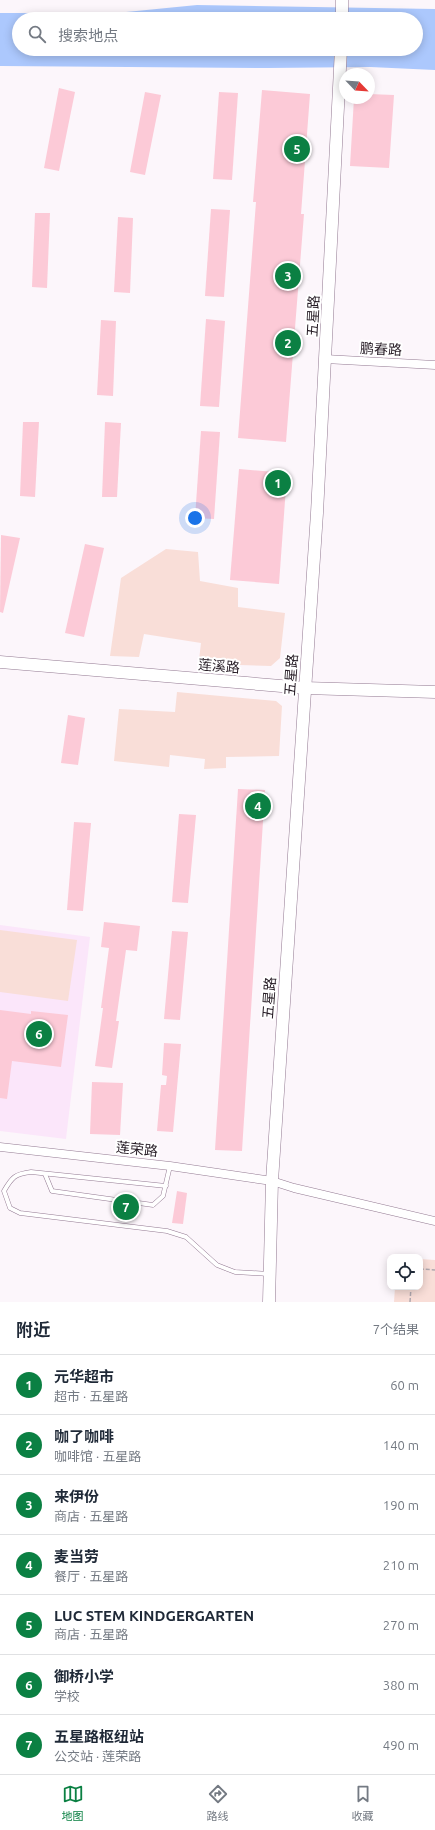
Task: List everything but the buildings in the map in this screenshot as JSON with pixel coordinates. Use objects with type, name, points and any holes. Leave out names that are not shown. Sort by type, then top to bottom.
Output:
[{"type":"street","points":[[342,0],[342,12]]},
{"type":"street","name":"五星路","points":[[269,1302],[271,1274],[272,1180],[317,513],[341,56]]},
{"type":"street","name":"鹏春路","points":[[325,359],[435,365]]},
{"type":"street","name":"莲溪路","points":[[0,662],[305,688],[435,692]]},
{"type":"street","name":"莲荣路","points":[[0,1147],[170,1166],[272,1180],[294,1188],[435,1221]]},
{"type":"lane","points":[[45,1174],[52,1191],[153,1205],[163,1196],[170,1166]]},
{"type":"lane","points":[[166,1186],[31,1172],[20,1174],[11,1179],[4,1192],[10,1208],[20,1212],[167,1232],[186,1237],[217,1265],[235,1272],[271,1274]]},
{"type":"path","points":[[423,1269],[435,1270]]},
{"type":"path","points":[[410,1302],[411,1290]]},
{"type":"shaded area","points":[[166,549],[198,552],[200,581],[238,588],[238,607],[285,613],[280,658],[271,666],[207,664],[199,660],[201,643],[144,634],[139,657],[110,656],[121,578]]},
{"type":"shaded area","points":[[177,692],[276,701],[282,706],[279,756],[226,757],[226,768],[204,769],[205,759],[170,755],[169,767],[114,761],[119,709],[175,712]]},
{"type":"shaded area","points":[[0,925],[90,937],[66,1139],[0,1131]]},
{"type":"shaded area","points":[[0,930],[77,940],[68,1001],[0,992]]},
{"type":"shaded area","points":[[423,1259],[435,1260],[435,1302],[394,1302],[395,1290],[423,1290]]},
{"type":"water","points":[[197,5],[435,9],[435,70],[370,67],[268,68],[0,66],[0,13],[12,13],[12,56],[423,56],[423,12],[126,12]]},
{"type":"place","name":"LUC STEM KINDGERGARTEN","points":[[297,149]]},
{"type":"place","name":"来伊份","points":[[288,276]]},
{"type":"place","name":"咖了咖啡","points":[[288,343]]},
{"type":"place","name":"元华超市","points":[[278,483]]},
{"type":"place","name":"麦当劳","points":[[258,806]]},
{"type":"place","name":"御桥小学","points":[[39,1034]]},
{"type":"place","name":"五星路枢纽站","points":[[126,1207]]}]
